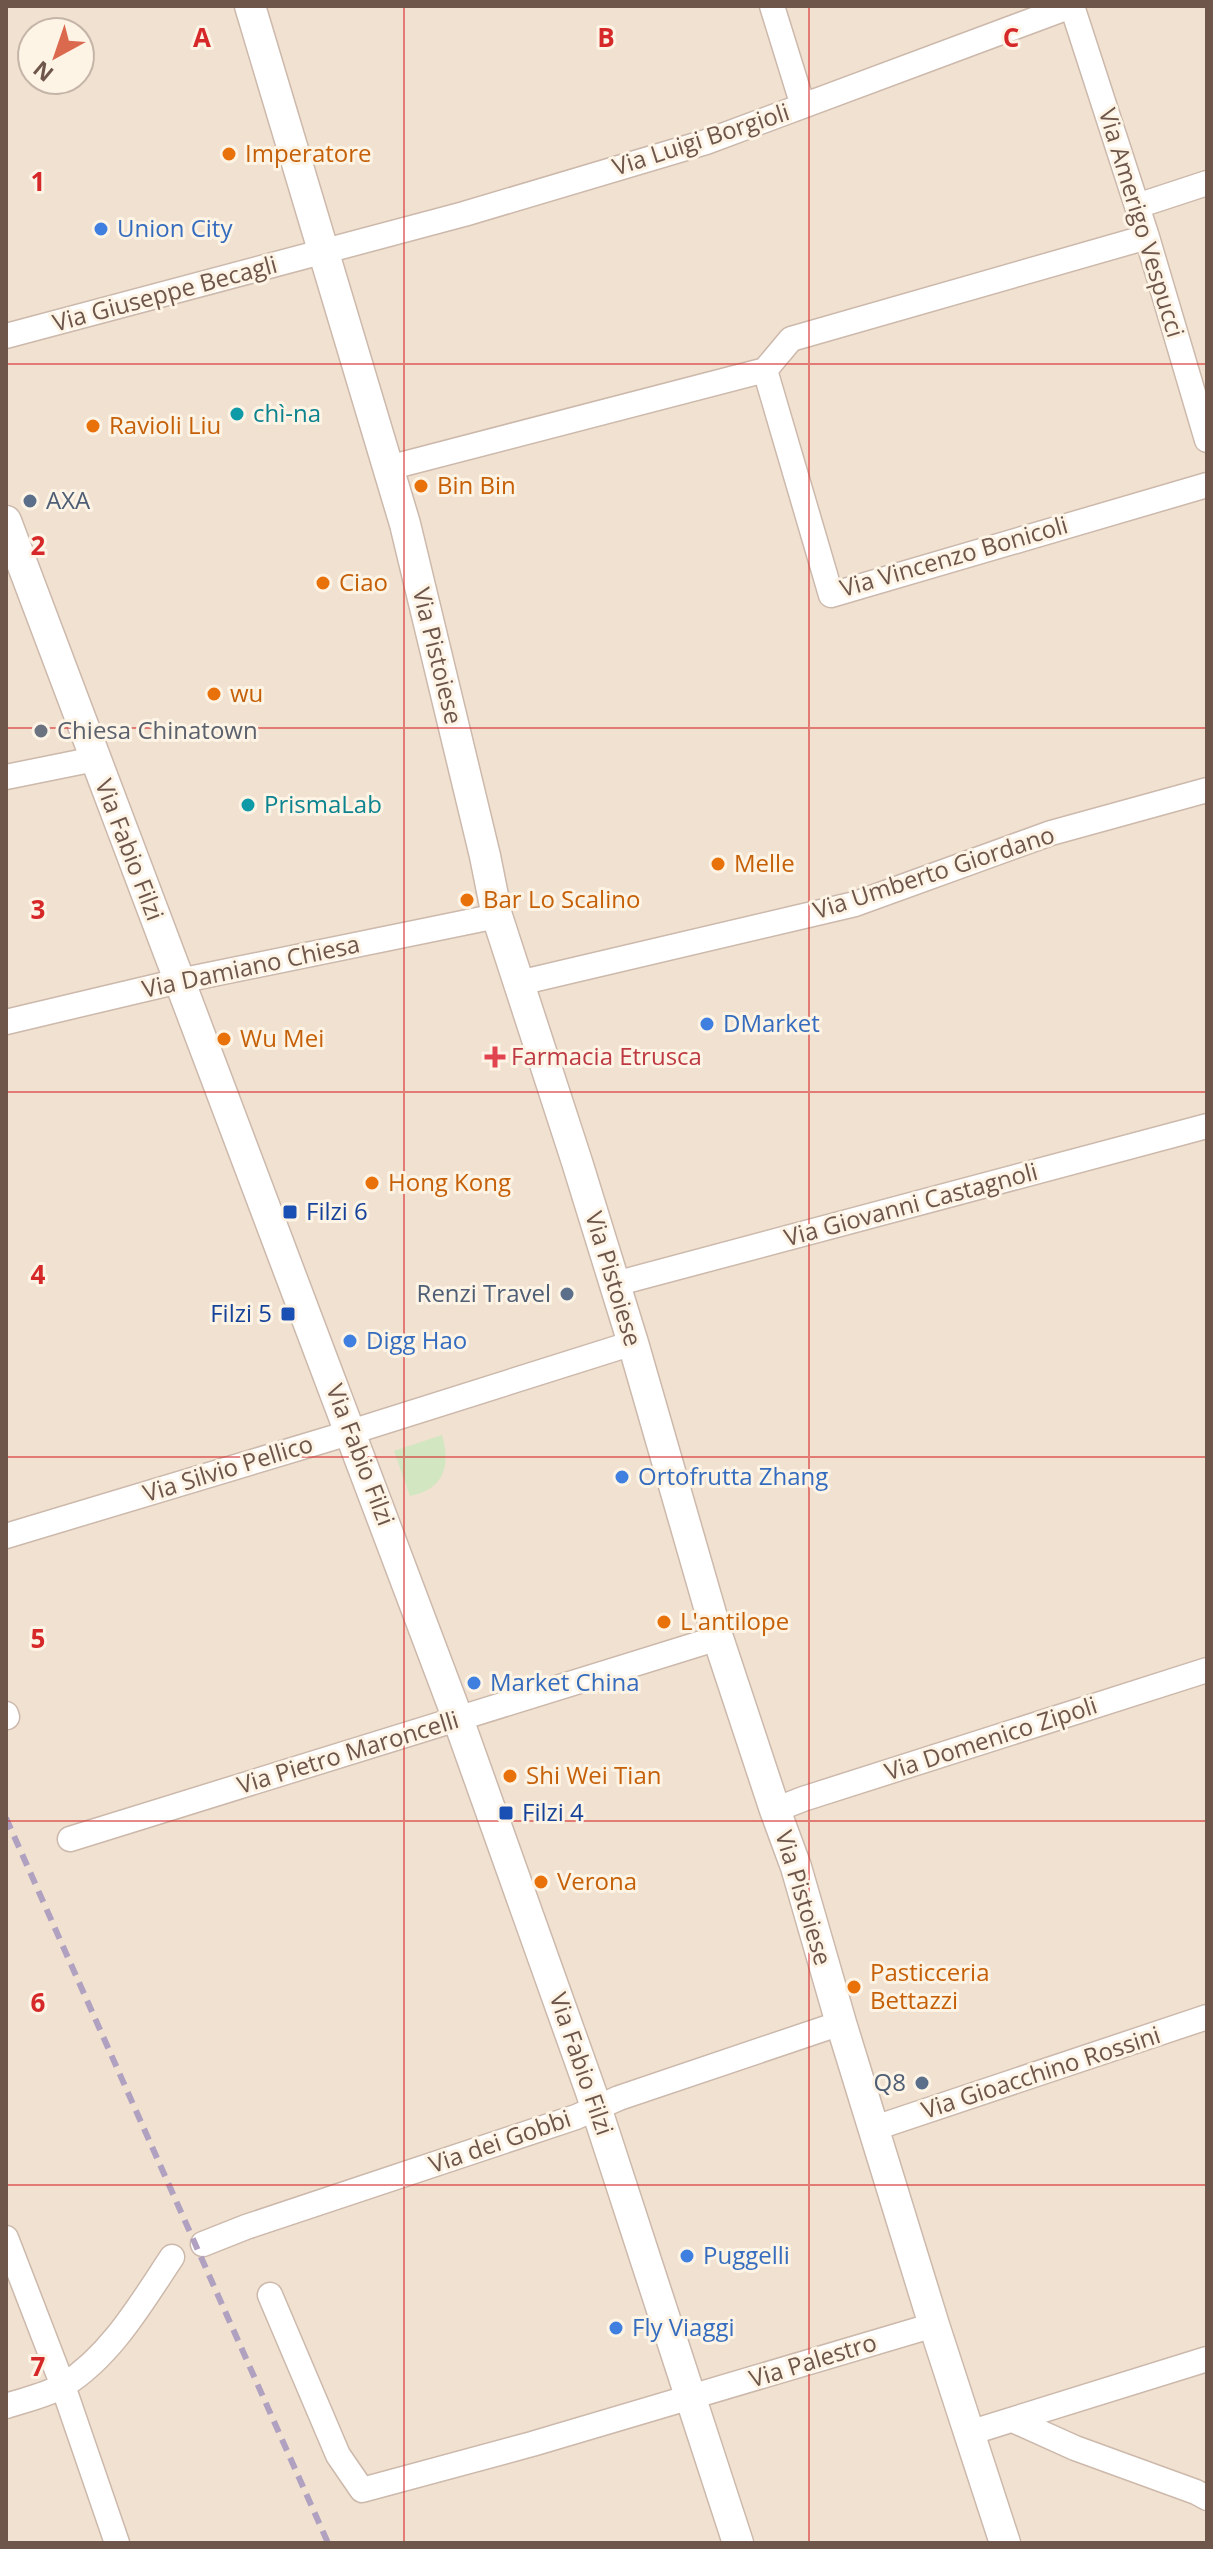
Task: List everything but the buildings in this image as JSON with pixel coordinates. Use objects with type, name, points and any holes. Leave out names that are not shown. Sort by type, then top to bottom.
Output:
[{"type":"street","name":"Via Pistoiese","points":[[250,6],[405,524],[497,916],[615,1284],[718,1638],[796,1867],[934,2325],[1005,2543]]},
{"type":"street","points":[[772,6],[803,106]]},
{"type":"street","name":"Via Luigi Borgioli","points":[[323,252],[706,142],[1071,6]]},
{"type":"street","name":"Via Amerigo Vespucci","points":[[1071,6],[1147,237],[1207,440]]},
{"type":"street","points":[[1137,206],[1207,183]]},
{"type":"street","points":[[388,468],[765,370],[791,339],[1147,237]]},
{"type":"street","name":"Via Giuseppe Becagli","points":[[6,336],[323,252]]},
{"type":"street","name":"Via Vincenzo Bonicoli","points":[[765,370],[831,595],[1207,485]]},
{"type":"street","name":"Via Fabio Filzi","points":[[6,521],[458,1719],[596,2107],[738,2543]]},
{"type":"street","points":[[6,777],[95,759]]},
{"type":"street","name":"Via Umberto Giordano","points":[[519,983],[855,904],[1051,833],[1207,790]]},
{"type":"street","name":"Via Damiano Chiesa","points":[[6,1022],[179,981],[497,916]]},
{"type":"street","name":"Via Giovanni Castagnoli","points":[[615,1284],[1207,1126]]},
{"type":"street","name":"Via Silvio Pellico","points":[[6,1536],[633,1343]]},
{"type":"street","name":"Via Pietro Maroncelli","points":[[70,1839],[718,1638]]},
{"type":"street","name":"Via Domenico Zipoli","points":[[775,1810],[1207,1670]]},
{"type":"street","name":"Via Gioacchino Rossini","points":[[875,2128],[1207,2017]]},
{"type":"street","name":"Via dei Gobbi","points":[[203,2244],[841,2023]]},
{"type":"street","points":[[6,2238],[63,2386],[117,2543]]},
{"type":"street","points":[[6,2406],[63,2386],[103,2351],[128,2321],[172,2257]]},
{"type":"street","points":[[270,2295],[338,2455],[362,2490],[692,2397]]},
{"type":"street","name":"Via Palestro","points":[[692,2397],[934,2325]]},
{"type":"street","points":[[969,2433],[1207,2359]]},
{"type":"street","points":[[1015,2421],[1075,2448],[1207,2498]]},
{"type":"shaded area","points":[[6,6],[1207,6],[1207,2543],[6,2543]]},
{"type":"green space","points":[[442,1435],[446,1457],[442,1474],[431,1488],[410,1496],[394,1451]]},
{"type":"railway","points":[[6,1818],[328,2543]]},
{"type":"place","name":"Imperatore","points":[[229,154]]},
{"type":"place","name":"Union City","points":[[101,229]]},
{"type":"place","name":"chì-na","points":[[237,414]]},
{"type":"place","name":"Ravioli Liu","points":[[93,426]]},
{"type":"place","name":"Bin Bin","points":[[421,486]]},
{"type":"place","name":"AXA","points":[[30,501]]},
{"type":"place","name":"Ciao","points":[[323,583]]},
{"type":"place","name":"wu","points":[[214,694]]},
{"type":"place","name":"Chiesa Chinatown","points":[[41,731]]},
{"type":"place","name":"PrismaLab","points":[[248,805]]},
{"type":"place","name":"Melle","points":[[718,864]]},
{"type":"place","name":"Bar Lo Scalino","points":[[467,900]]},
{"type":"place","name":"DMarket","points":[[707,1024]]},
{"type":"place","name":"Wu Mei","points":[[224,1039]]},
{"type":"place","name":"Farmacia Etrusca","points":[[495,1057]]},
{"type":"place","name":"Hong Kong","points":[[372,1183]]},
{"type":"place","name":"Filzi 6","points":[[290,1212]]},
{"type":"place","name":"Renzi Travel","points":[[567,1294]]},
{"type":"place","name":"Filzi 5","points":[[288,1314]]},
{"type":"place","name":"Digg Hao","points":[[350,1341]]},
{"type":"place","name":"Ortofrutta Zhang","points":[[622,1477]]},
{"type":"place","name":"L'antilope","points":[[664,1622]]},
{"type":"place","name":"Market China","points":[[474,1683]]},
{"type":"place","name":"Shi Wei Tian","points":[[510,1776]]},
{"type":"place","name":"Filzi 4","points":[[506,1813]]},
{"type":"place","name":"Verona","points":[[541,1882]]},
{"type":"place","name":"Pasticceria Bettazzi","points":[[854,1987]]},
{"type":"place","name":"Q8","points":[[922,2083]]},
{"type":"place","name":"Puggelli","points":[[687,2256]]},
{"type":"place","name":"Fly Viaggi","points":[[616,2328]]}]
